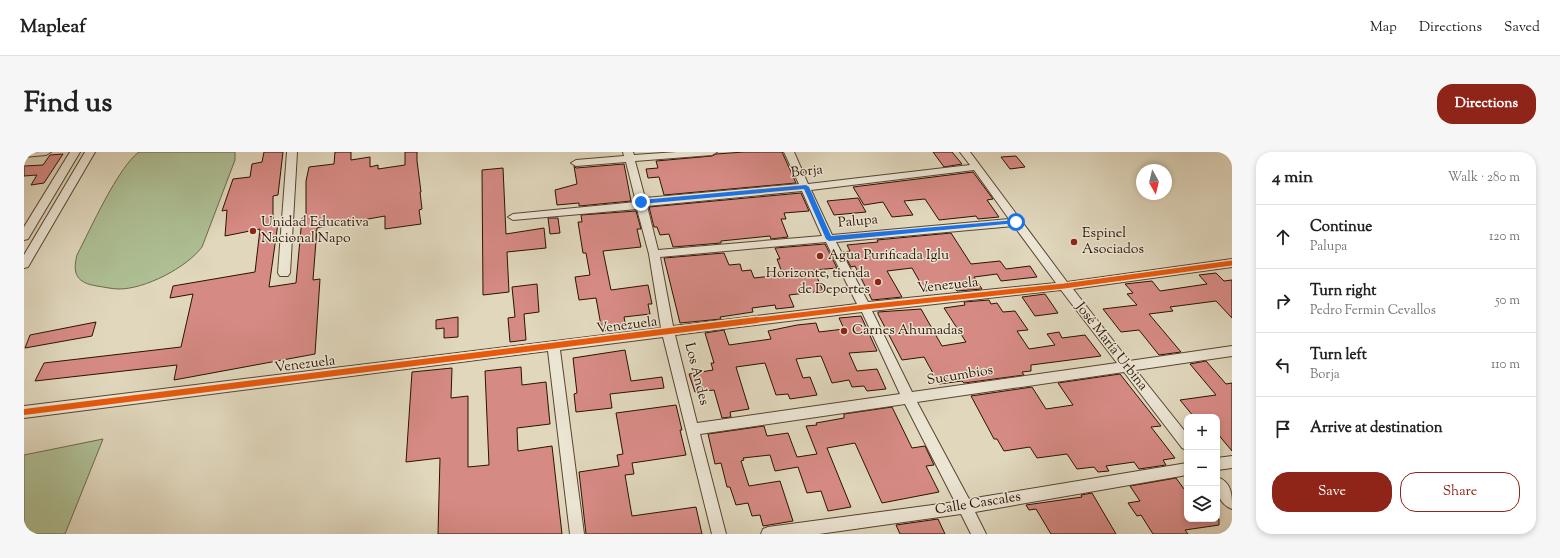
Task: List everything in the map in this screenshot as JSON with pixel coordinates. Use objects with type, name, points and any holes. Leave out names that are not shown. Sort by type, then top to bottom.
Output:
[{"type":"street","points":[[24,154],[46,152]]},
{"type":"street","points":[[24,236],[75,152]]},
{"type":"street","points":[[24,264],[90,152]]},
{"type":"street","points":[[284,273],[292,152]]},
{"type":"street","points":[[576,163],[629,156],[712,152]]},
{"type":"street","points":[[789,152],[829,239],[865,307],[909,399],[979,534]]},
{"type":"street","name":"José María Urbina","points":[[965,152],[1064,286],[1184,440]]},
{"type":"street","name":"Los Andes","points":[[629,156],[654,254],[668,333],[719,534]]},
{"type":"street","name":"Borja","points":[[512,216],[806,187],[976,167]]},
{"type":"street","name":"Palupa","points":[[654,254],[1016,222]]},
{"type":"street","name":"Venezuela","points":[[24,412],[668,333],[865,307],[1064,286],[1232,263]]},
{"type":"street","points":[[554,347],[577,534]]},
{"type":"street","name":"Sucumbios","points":[[693,429],[1232,352]]},
{"type":"street","points":[[1220,464],[1232,462]]},
{"type":"street","name":"Calle Cascales","points":[[768,534],[964,507],[1184,470]]},
{"type":"street","points":[[1219,486],[1232,502]]},
{"type":"green space","points":[[139,152],[235,152],[235,160],[202,247],[195,255],[176,270],[141,285],[129,288],[114,289],[90,285],[81,280],[76,272],[75,267],[77,255],[97,215],[122,171]]},
{"type":"green space","points":[[103,439],[65,534],[24,534],[24,455]]},
{"type":"building","points":[[264,152],[283,152],[278,195],[273,196],[273,224],[278,223],[269,287],[296,283],[302,218],[306,217],[306,181],[309,167],[334,164],[335,152],[351,152],[351,160],[370,157],[370,167],[378,165],[378,169],[405,165],[405,152],[417,152],[422,209],[419,210],[421,224],[385,229],[385,216],[317,228],[313,280],[320,279],[315,354],[174,380],[177,365],[35,381],[44,363],[181,347],[193,294],[170,298],[173,286],[255,272],[260,229],[225,236],[227,210],[222,211],[233,179],[250,177],[252,164],[262,162]]},
{"type":"building","points":[[744,152],[782,152],[796,183],[664,195],[659,177],[648,178],[646,169],[658,168],[656,161]]},
{"type":"building","points":[[933,152],[952,152],[962,164],[944,167]]},
{"type":"building","points":[[63,154],[44,183],[31,185],[37,175],[24,176],[24,166],[43,165],[50,155]]},
{"type":"building","points":[[1016,156],[1025,167],[1010,169],[1001,157]]},
{"type":"building","points":[[624,164],[631,201],[579,206],[579,203],[557,205],[555,190],[577,184],[574,166],[576,168]]},
{"type":"building","points":[[503,168],[506,234],[544,228],[546,248],[507,252],[509,292],[483,295],[482,170]]},
{"type":"building","points":[[973,172],[993,199],[987,200],[999,217],[978,219],[976,216],[939,220],[925,199],[904,201],[913,215],[892,217],[883,202],[864,205],[853,187]]},
{"type":"building","points":[[801,193],[809,211],[784,213],[786,219],[781,219],[788,237],[771,239],[770,236],[721,241],[721,243],[673,247],[669,234],[660,235],[657,227],[654,227],[649,207]]},
{"type":"building","points":[[858,198],[866,212],[834,215],[827,201]]},
{"type":"building","points":[[636,211],[641,229],[637,229],[641,247],[603,251],[611,290],[648,285],[652,304],[648,304],[650,314],[624,317],[626,328],[602,331],[596,298],[579,300],[575,277],[590,275],[586,253],[583,253],[578,222],[582,222],[581,215]]},
{"type":"building","points":[[548,218],[558,218],[560,233],[550,234]]},
{"type":"building","points":[[951,233],[971,264],[1000,261],[1006,269],[1030,266],[1037,277],[1001,281],[997,274],[974,277],[982,289],[957,291],[954,287],[925,291],[912,268],[887,271],[902,297],[872,300],[855,266],[851,267],[843,252],[850,251],[847,245],[878,242],[877,240]]},
{"type":"building","points":[[825,244],[837,268],[814,270],[823,291],[789,295],[794,307],[776,309],[775,305],[752,308],[753,312],[720,317],[721,319],[680,323],[664,258],[724,253],[729,265],[740,264],[742,271],[751,270],[754,278],[783,275],[777,259],[780,259],[775,248]]},
{"type":"building","points":[[1216,273],[1224,281],[1232,280],[1232,318],[1216,301],[1170,307],[1173,311],[1149,314],[1181,352],[1159,355],[1139,330],[1121,332],[1103,309],[1137,305],[1127,294],[1133,293],[1125,284],[1152,281],[1160,291],[1207,284],[1199,275]]},
{"type":"building","points":[[537,284],[539,312],[524,314],[526,340],[510,342],[508,318],[515,317],[512,287]]},
{"type":"building","points":[[1045,294],[1058,313],[1035,316],[1022,297]]},
{"type":"building","points":[[989,300],[991,304],[997,303],[1003,312],[1015,311],[1028,330],[1017,331],[1029,349],[1055,345],[1047,334],[1059,332],[1062,338],[1085,335],[1101,356],[1031,365],[1031,371],[1022,372],[1024,375],[964,383],[962,381],[939,384],[924,357],[902,360],[878,314],[878,312],[921,309],[942,346],[966,342],[944,308],[965,305],[964,302]]},
{"type":"building","points":[[861,316],[877,351],[849,353],[857,371],[877,369],[886,389],[867,391],[864,386],[852,387],[849,380],[832,383],[821,356],[796,359],[803,378],[810,377],[817,395],[790,399],[788,394],[776,395],[765,363],[736,367],[749,409],[730,412],[731,417],[722,418],[714,390],[695,392],[689,374],[713,370],[711,363],[714,363],[705,333],[724,330],[729,345],[771,339],[768,331],[797,325],[816,323],[819,332],[844,329],[839,318]]},
{"type":"building","points":[[458,317],[458,337],[444,338],[444,328],[436,329],[436,320]]},
{"type":"building","points":[[96,322],[92,336],[25,348],[30,335]]},
{"type":"building","points":[[625,350],[631,381],[662,377],[664,388],[610,394],[612,408],[576,412],[574,394],[577,393],[573,358]]},
{"type":"building","points":[[1206,361],[1226,384],[1232,383],[1232,451],[1220,437],[1220,414],[1192,414],[1180,400],[1216,395],[1190,364]]},
{"type":"building","points":[[521,367],[522,385],[546,382],[550,424],[517,428],[518,451],[552,446],[562,534],[438,534],[440,458],[406,462],[412,372],[452,368],[451,398],[468,396],[468,467],[489,465],[485,371]]},
{"type":"building","points":[[1120,374],[1161,426],[1151,427],[1175,458],[1163,460],[1166,465],[1139,469],[1134,462],[1106,466],[1109,471],[1098,472],[1094,467],[1077,469],[1067,454],[1037,458],[1030,447],[1004,451],[997,439],[994,439],[971,396],[1032,387],[1046,409],[1073,405],[1058,383]]},
{"type":"building","points":[[676,405],[686,455],[632,463],[634,474],[625,475],[632,516],[696,507],[702,534],[586,534],[579,472],[619,466],[617,455],[623,454],[616,413]]},
{"type":"building","points":[[892,407],[912,448],[925,446],[934,465],[926,466],[939,492],[882,503],[855,443],[827,448],[851,507],[828,511],[821,491],[807,493],[798,467],[775,471],[770,455],[743,458],[744,460],[741,461],[749,486],[780,481],[793,521],[763,526],[760,515],[752,516],[748,503],[736,505],[730,487],[727,487],[721,463],[715,464],[708,434],[764,426],[767,436],[788,433],[797,457],[817,454],[806,426],[817,425],[816,423],[844,418],[844,414]]},
{"type":"building","points":[[1176,478],[1184,489],[1184,522],[1219,522],[1219,525],[1185,530],[1188,534],[1153,534],[1141,515],[1137,516],[1128,503],[1140,501],[1130,486]]},
{"type":"building","points":[[1092,493],[1116,534],[1051,534],[1036,509],[1029,510],[1026,505],[1082,497],[1081,495]]},
{"type":"building","points":[[938,519],[945,534],[900,534],[896,525]]},
{"type":"cycle path","points":[[24,412],[865,307],[1064,286],[1232,263]]},
{"type":"place","name":"Unidad Educativa Nacional Napo","points":[[253,231]]},
{"type":"place","name":"Espinel Asociados","points":[[1074,242]]},
{"type":"place","name":"Agua Purificada Iglu","points":[[820,256]]},
{"type":"place","name":"Horizonte, tienda de Deportes","points":[[878,282]]},
{"type":"place","name":"Carnes Ahumadas","points":[[844,331]]},
{"type":"route","points":[[641,202],[806,187],[829,239],[1016,222]]}]
